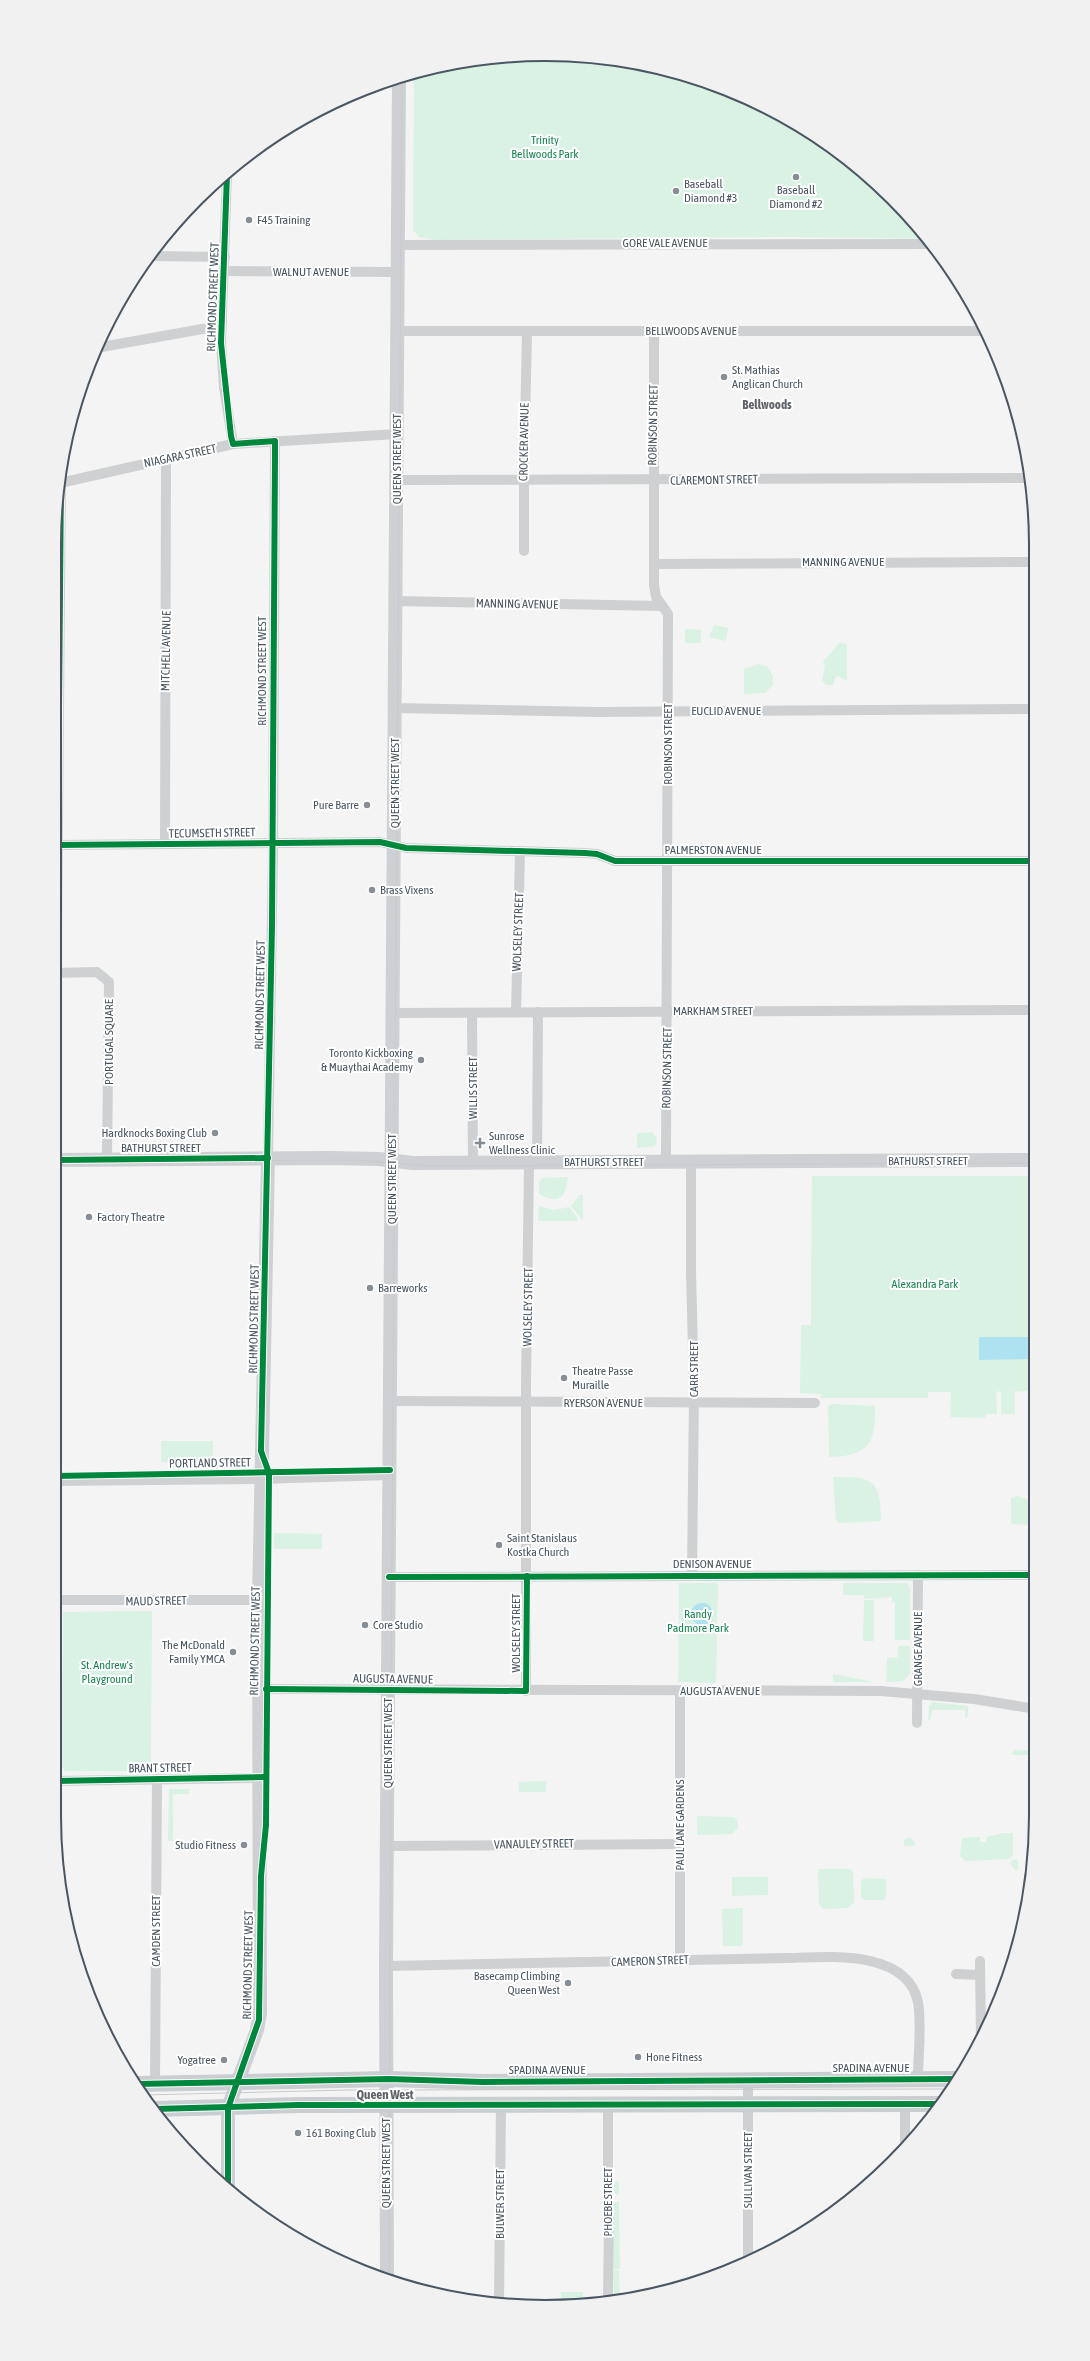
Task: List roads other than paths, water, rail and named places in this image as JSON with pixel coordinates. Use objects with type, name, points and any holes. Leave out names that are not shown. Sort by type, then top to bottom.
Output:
[{"type":"main road","name":"QUEEN STREET WEST","points":[[387,2273],[386,1966],[400,83]]},
{"type":"main road","name":"BATHURST STREET","points":[[61,1160],[268,1158],[392,1161],[413,1163],[1029,1160]]},
{"type":"main road","name":"RICHMOND STREET WEST","points":[[228,2182],[228,2108],[236,2082],[257,2030],[260,2013],[261,1876],[258,1778],[259,1600],[268,1158]]},
{"type":"main road","name":"SPADINA AVENUE","points":[[142,2084],[386,2079],[483,2082],[951,2079]]},
{"type":"main road","points":[[160,2110],[299,2106],[934,2104]]},
{"type":"street","name":"RICHMOND STREET WEST","points":[[224,183],[225,257],[221,328],[224,388],[233,444]]},
{"type":"street","name":"GORE VALE AVENUE","points":[[398,245],[924,244]]},
{"type":"street","points":[[157,256],[225,257]]},
{"type":"street","name":"WALNUT AVENUE","points":[[224,271],[398,272]]},
{"type":"street","points":[[104,347],[208,328],[221,328]]},
{"type":"street","name":"BELLWOODS AVENUE","points":[[398,331],[979,331]]},
{"type":"street","name":"ROBINSON STREET","points":[[654,331],[652,480],[654,585],[656,598],[668,614],[668,1011],[666,1162]]},
{"type":"street","name":"CROCKER AVENUE","points":[[524,551],[527,332]]},
{"type":"street","name":"NIAGARA STREET","points":[[65,480],[233,444],[397,434]]},
{"type":"street","name":"RICHMOND STREET WEST","points":[[268,1158],[273,843],[275,441]]},
{"type":"street","name":"MITCHELL AVENUE","points":[[165,844],[166,458]]},
{"type":"street","name":"CLAREMONT STREET","points":[[397,480],[1024,478]]},
{"type":"street","name":"MANNING AVENUE","points":[[654,564],[1029,562]]},
{"type":"street","name":"MANNING AVENUE","points":[[396,601],[662,606]]},
{"type":"street","name":"EUCLID AVENUE","points":[[395,708],[669,711],[1029,709]]},
{"type":"street","name":"TECUMSETH STREET","points":[[61,845],[380,842],[394,845]]},
{"type":"street","name":"PALMERSTON AVENUE","points":[[394,845],[406,848],[520,852],[585,852],[597,854],[615,861],[1029,860]]},
{"type":"street","name":"WOLSELEY STREET","points":[[516,1012],[520,852]]},
{"type":"street","name":"PORTUGAL SQUARE","points":[[61,973],[97,972],[109,982],[107,1160]]},
{"type":"street","name":"MARKHAM STREET","points":[[393,1013],[1029,1010]]},
{"type":"street","name":"WOLSELEY STREET","points":[[526,1691],[527,1403],[538,1012]]},
{"type":"street","name":"WILLIS STREET","points":[[472,1013],[473,1163]]},
{"type":"street","name":"CARR STREET","points":[[691,1162],[694,1403],[692,1575]]},
{"type":"street","name":"RYERSON AVENUE","points":[[391,1401],[527,1403],[815,1403]]},
{"type":"street","name":"PORTLAND STREET","points":[[61,1481],[261,1479],[390,1475]]},
{"type":"street","name":"GRANGE AVENUE","points":[[917,1723],[918,1575]]},
{"type":"street","name":"DENISON AVENUE","points":[[389,1577],[1029,1575]]},
{"type":"street","name":"MAUD STREET","points":[[61,1600],[259,1600]]},
{"type":"street","name":"AUGUSTA AVENUE","points":[[259,1689],[881,1691],[918,1693],[1029,1708]]},
{"type":"street","name":"PAUL LANE GARDENS","points":[[680,1691],[680,1959]]},
{"type":"street","name":"BRANT STREET","points":[[61,1781],[258,1778]]},
{"type":"street","name":"CAMDEN STREET","points":[[155,2084],[157,1779]]},
{"type":"street","name":"VANAULEY STREET","points":[[388,1846],[680,1844]]},
{"type":"street","name":"CAMERON STREET","points":[[386,1966],[680,1959],[849,1957],[880,1963],[908,1981],[915,1995],[918,2008],[918,2079]]},
{"type":"street","points":[[980,1961],[981,2026]]},
{"type":"street","points":[[956,1974],[979,1975]]},
{"type":"street","name":"SULLIVAN STREET","points":[[748,2080],[748,2255]]},
{"type":"street","name":"PHOEBE STREET","points":[[608,2104],[608,2197]]},
{"type":"street","points":[[905,2104],[905,2139]]},
{"type":"street","name":"BULWER STREET","points":[[499,2298],[501,2105]]},
{"type":"street","name":"PHOEBE STREET","points":[[608,2217],[608,2296]]},
{"type":"water","points":[[979,1337],[1029,1337],[1029,1359],[979,1360]]},
{"type":"water","points":[[702,1603],[710,1606],[713,1614],[710,1622],[702,1625],[694,1622],[691,1614],[694,1606]]},
{"type":"tram line","points":[[389,2274],[391,1690],[402,83]]},
{"type":"tram line","points":[[61,1162],[356,1160],[428,1166],[1029,1163]]},
{"type":"tram line","points":[[150,2095],[349,2090],[944,2089]]},
{"type":"place","name":"Baseball Diamond #2","points":[[796,177]]},
{"type":"place","name":"Baseball Diamond #3","points":[[676,191]]},
{"type":"place","name":"F45 Training","points":[[249,220]]},
{"type":"place","name":"St. Mathias Anglican Church","points":[[724,377]]},
{"type":"place","name":"Pure Barre","points":[[367,805]]},
{"type":"place","name":"Brass Vixens","points":[[372,890]]},
{"type":"place","name":"Toronto Kickboxing & Muaythai Academy","points":[[421,1060]]},
{"type":"place","name":"Hardknocks Boxing Club","points":[[215,1133]]},
{"type":"place","name":"Sunrose Wellness Clinic","points":[[480,1143]]},
{"type":"place","name":"Factory Theatre","points":[[89,1217]]},
{"type":"place","name":"Barreworks","points":[[370,1288]]},
{"type":"place","name":"Theatre Passe Muraille","points":[[564,1378]]},
{"type":"place","name":"Saint Stanislaus Kostka Church","points":[[499,1545]]},
{"type":"place","name":"Core Studio","points":[[365,1625]]},
{"type":"place","name":"The McDonald Family YMCA","points":[[233,1652]]},
{"type":"place","name":"Studio Fitness","points":[[244,1845]]},
{"type":"place","name":"Basecamp Climbing Queen West","points":[[568,1983]]},
{"type":"place","name":"Hone Fitness","points":[[638,2057]]},
{"type":"place","name":"Yogatree","points":[[224,2060]]},
{"type":"place","name":"161 Boxing Club","points":[[298,2133]]},
{"type":"district","name":"Bellwoods","points":[[767,404]]},
{"type":"district","name":"Queen West","points":[[385,2094]]},
{"type":"park label","name":"Trinity Bellwoods Park","points":[[545,147]]},
{"type":"park label","name":"Alexandra Park","points":[[925,1284]]},
{"type":"park label","name":"Randy Padmore Park","points":[[698,1621]]},
{"type":"park label","name":"St. Andrew's Playground","points":[[107,1672]]}]
